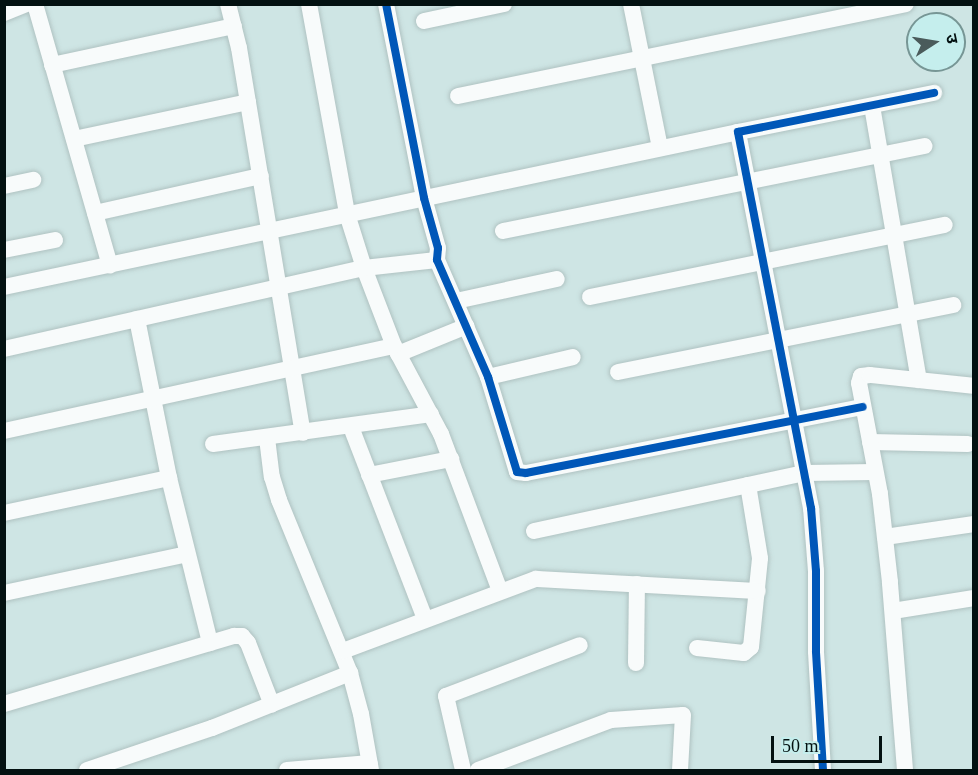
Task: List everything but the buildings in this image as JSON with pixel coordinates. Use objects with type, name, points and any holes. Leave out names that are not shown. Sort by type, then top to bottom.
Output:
[{"type":"street","points":[[4,13],[26,4]]},
{"type":"street","points":[[35,4],[110,265]]},
{"type":"street","points":[[228,4],[234,26],[281,287],[303,433]]},
{"type":"street","points":[[309,4],[347,214],[364,268],[396,350],[431,414],[451,459],[500,591]]},
{"type":"street","points":[[386,4],[424,198],[438,248],[437,260],[488,377],[517,472],[526,473],[796,422],[863,407]]},
{"type":"street","points":[[424,21],[504,4]]},
{"type":"street","points":[[631,4],[660,148]]},
{"type":"street","points":[[458,96],[906,4]]},
{"type":"street","points":[[52,65],[234,26]]},
{"type":"street","points":[[4,287],[660,148],[934,93]]},
{"type":"street","points":[[74,139],[248,102]]},
{"type":"street","points":[[872,106],[919,380]]},
{"type":"street","points":[[738,132],[811,508],[816,571],[816,651],[823,771]]},
{"type":"street","points":[[503,231],[925,146]]},
{"type":"street","points":[[95,213],[261,176]]},
{"type":"street","points":[[4,186],[33,180]]},
{"type":"street","points":[[590,297],[945,225]]},
{"type":"street","points":[[4,250],[56,240]]},
{"type":"street","points":[[4,349],[364,268],[437,260]]},
{"type":"street","points":[[456,302],[557,279]]},
{"type":"street","points":[[618,372],[952,305]]},
{"type":"street","points":[[137,319],[169,478],[210,643]]},
{"type":"street","points":[[4,431],[153,398],[396,350],[467,326]]},
{"type":"street","points":[[488,377],[573,357]]},
{"type":"street","points":[[905,771],[885,537],[859,383],[861,376],[974,386]]},
{"type":"street","points":[[213,444],[351,427],[431,414]]},
{"type":"street","points":[[351,427],[425,619]]},
{"type":"street","points":[[267,438],[272,477],[279,500],[343,651],[350,673],[370,767],[287,771]]},
{"type":"street","points":[[870,442],[968,444]]},
{"type":"street","points":[[369,475],[451,459]]},
{"type":"street","points":[[534,531],[805,473],[875,472]]},
{"type":"street","points":[[4,513],[169,478]]},
{"type":"street","points":[[698,648],[738,653],[748,651],[758,591],[760,558],[748,485]]},
{"type":"street","points":[[885,537],[974,524]]},
{"type":"street","points":[[4,593],[187,554]]},
{"type":"street","points":[[343,651],[536,579],[758,591]]},
{"type":"street","points":[[636,584],[636,663]]},
{"type":"street","points":[[893,611],[973,598],[974,616]]},
{"type":"street","points":[[4,704],[210,643],[242,636],[248,644],[272,705]]},
{"type":"street","points":[[463,771],[447,696],[580,645]]},
{"type":"street","points":[[87,771],[272,705],[350,673]]},
{"type":"street","points":[[478,771],[611,720],[682,715],[680,771]]},
{"type":"cycle path","points":[[386,4],[424,198],[438,248],[437,260],[488,377],[517,472],[526,473],[863,407]]},
{"type":"cycle path","points":[[823,770],[816,651],[816,571],[811,508],[738,132],[934,93]]}]
